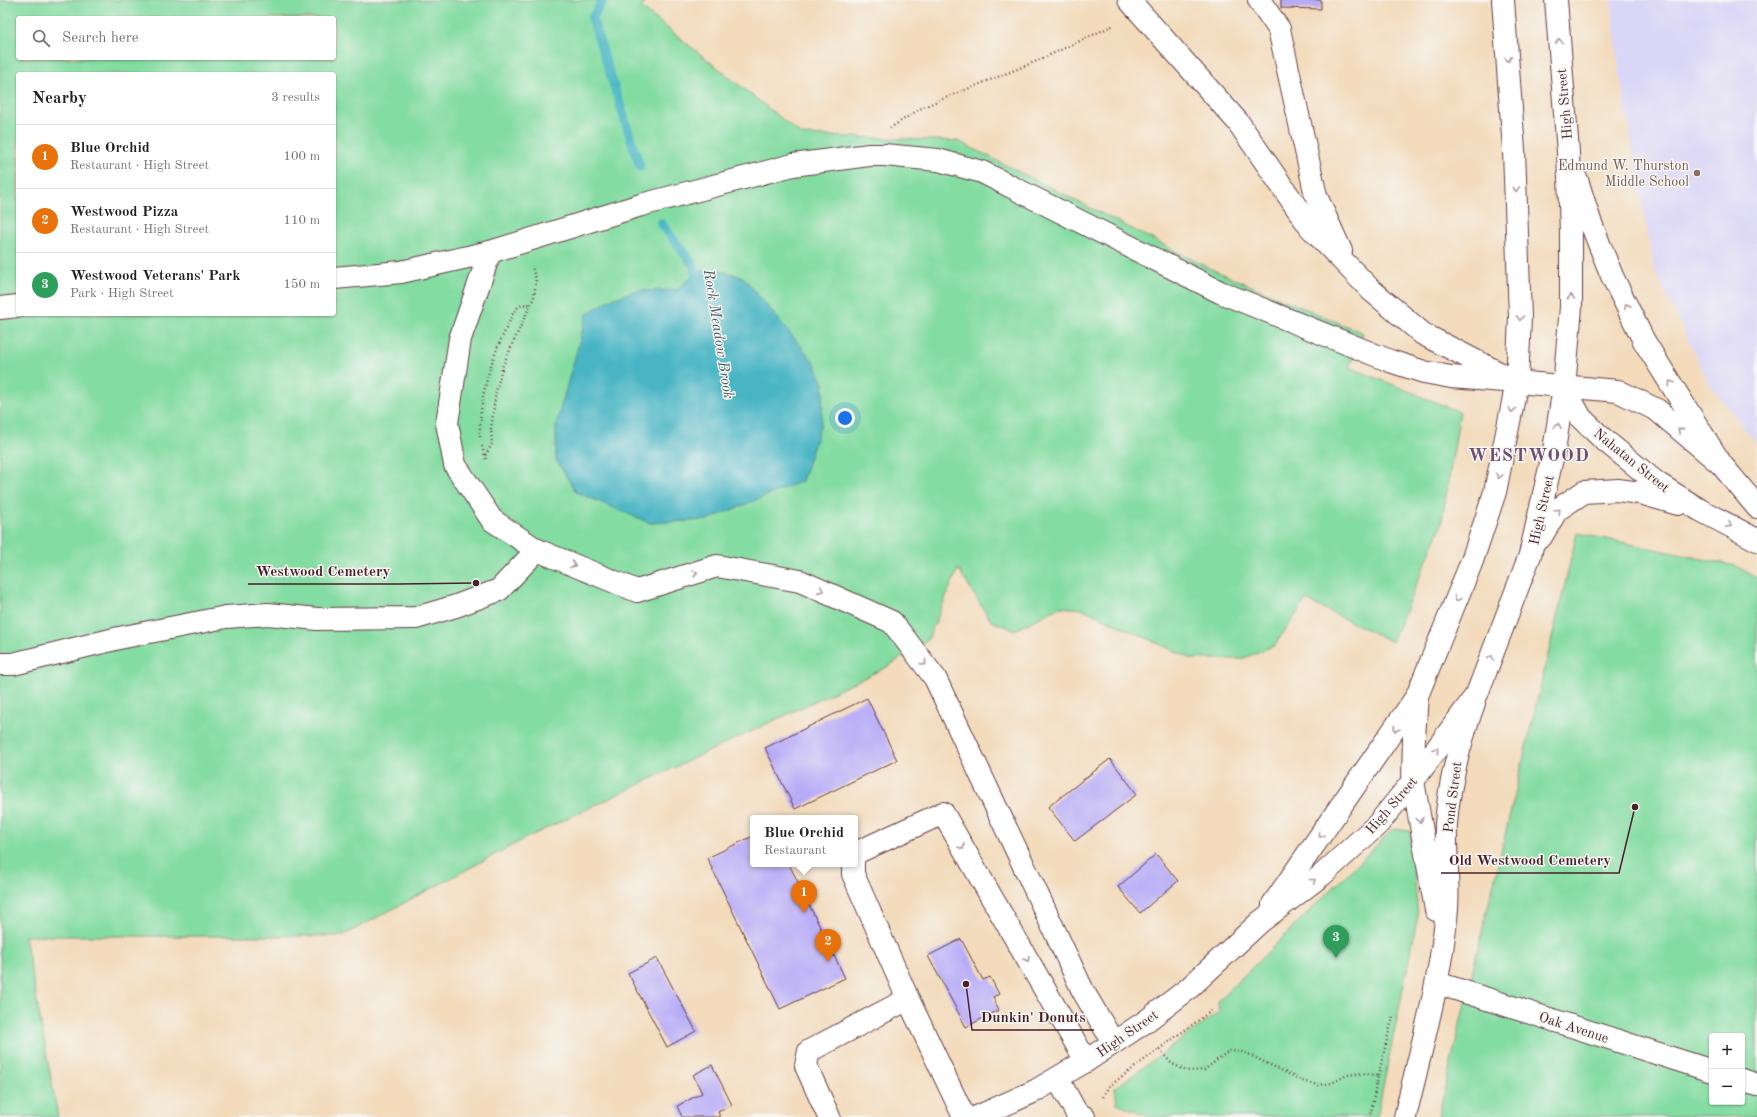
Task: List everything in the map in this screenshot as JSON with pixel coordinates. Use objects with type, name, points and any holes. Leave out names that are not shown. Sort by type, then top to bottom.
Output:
[{"type":"main road","points":[[1258,0],[1279,29],[1316,196],[1346,263]]},
{"type":"main road","name":"High Street","points":[[1260,922],[1417,696],[1472,561],[1495,492],[1517,382],[1520,317],[1515,158],[1503,0]]},
{"type":"main road","name":"High Street","points":[[977,1117],[1058,1079],[1145,1022],[1188,989],[1260,922],[1322,875],[1378,824],[1413,782],[1477,694],[1530,555],[1554,450],[1564,387],[1572,306],[1572,232],[1568,152],[1556,0]]},
{"type":"main road","points":[[1135,6],[1238,122],[1310,227],[1346,263],[1370,290],[1423,334],[1466,358],[1517,382]]},
{"type":"main road","points":[[1568,152],[1590,221],[1612,276],[1641,334],[1721,464],[1757,507]]},
{"type":"main road","points":[[336,278],[400,272],[490,252],[641,205],[793,165],[869,154],[938,160],[982,172],[1220,292],[1364,352],[1424,372],[1451,377],[1618,391],[1657,410],[1721,464]]},
{"type":"main road","points":[[490,252],[460,339],[447,423],[455,465],[492,520],[537,550],[637,591],[717,566],[800,581],[892,622],[935,678],[1083,991],[1113,1042]]},
{"type":"main road","points":[[0,308],[16,306]]},
{"type":"main road","name":"Nahatan Street","points":[[1564,387],[1581,418],[1603,439],[1657,483],[1700,510],[1757,540]]},
{"type":"main road","points":[[1530,555],[1557,510],[1584,492],[1612,490],[1640,493],[1700,510]]},
{"type":"main road","points":[[0,664],[13,664],[111,640],[226,617],[268,614],[317,619],[416,618],[456,606],[499,590],[537,550]]},
{"type":"main road","name":"Pond Street","points":[[1405,1117],[1437,984],[1442,951],[1447,907],[1446,824],[1452,777],[1461,739],[1477,694]]},
{"type":"main road","name":"Pond Street","points":[[1417,696],[1413,782],[1442,951]]},
{"type":"main road","points":[[858,853],[943,812],[1086,1061]]},
{"type":"main road","points":[[853,867],[853,874],[908,999],[964,1117]]},
{"type":"main road","name":"Oak Avenue","points":[[1437,984],[1709,1070]]},
{"type":"main road","points":[[829,1117],[806,1066],[809,1051],[908,999]]},
{"type":"main road","points":[[1058,1079],[1076,1112],[1084,1117]]},
{"type":"main road","points":[[1745,1081],[1757,1085]]},
{"type":"path","points":[[884,155],[889,128],[923,107],[1082,42],[1135,6]]},
{"type":"path","points":[[485,456],[492,444],[491,429],[496,391],[503,365],[534,297],[536,279],[524,242]]},
{"type":"path","points":[[488,463],[480,440],[480,424],[488,375],[500,341],[514,311],[522,305],[532,304]]},
{"type":"path","points":[[1103,1096],[1108,1086],[1214,1009]]},
{"type":"path","points":[[1370,1117],[1378,1076],[1393,1016]]},
{"type":"path","points":[[1159,1049],[1171,1063],[1186,1071],[1204,1070],[1229,1051],[1244,1052],[1305,1082],[1318,1085],[1332,1083],[1347,1075],[1363,1073],[1378,1076]]},
{"type":"shaded area","name":"Edmund W. Thurston Middle School","points":[[1611,0],[1757,0],[1757,445],[1709,383],[1654,269],[1620,77]]},
{"type":"green space","points":[[0,0],[645,0],[642,8],[802,135],[958,141],[1211,269],[1363,333],[1349,367],[1460,412],[1441,526],[1392,642],[1306,600],[1275,645],[1242,659],[1192,659],[1083,609],[1060,607],[1015,630],[991,621],[958,569],[928,639],[889,666],[526,838],[342,936],[25,936],[58,1117],[0,1117]]},
{"type":"green space","points":[[1577,533],[1736,566],[1757,578],[1757,1117],[1438,1117]]},
{"type":"green space","points":[[1393,829],[1410,831],[1418,915],[1377,1117],[1150,1117],[1117,1103],[1115,1088],[1219,1012],[1218,1001]]},
{"type":"water","points":[[699,271],[721,271],[743,277],[814,362],[824,383],[821,424],[802,481],[707,520],[650,523],[576,492],[556,460],[556,425],[587,314],[609,300],[634,291],[678,290],[687,280]]},
{"type":"building","points":[[1281,0],[1321,0],[1321,9],[1281,8]]},
{"type":"building","points":[[867,698],[897,760],[795,809],[765,748]]},
{"type":"building","points":[[1110,759],[1137,794],[1075,841],[1048,807]]},
{"type":"building","points":[[750,837],[750,867],[790,867],[845,978],[780,1009],[707,858]]},
{"type":"building","points":[[1156,854],[1178,881],[1140,913],[1118,887]]},
{"type":"building","points":[[961,939],[983,980],[990,977],[999,994],[993,997],[999,1010],[966,1027],[928,956]]},
{"type":"building","points":[[657,958],[696,1031],[667,1047],[628,973]]},
{"type":"building","points":[[712,1065],[732,1105],[718,1112],[720,1117],[682,1117],[677,1106],[702,1093],[693,1075]]},
{"type":"waterway","name":"Rock Meadow Brook","points":[[603,0],[592,18],[640,167]]},
{"type":"waterway","name":"Rock Meadow Brook","points":[[661,223],[694,266],[697,285]]},
{"type":"place","name":"Edmund W. Thurston Middle School","points":[[1697,173]]},
{"type":"place","name":"Westwood Cemetery","points":[[476,583]]},
{"type":"place","name":"Old Westwood Cemetery","points":[[1635,807]]},
{"type":"place","name":"Blue Orchid","points":[[804,913]]},
{"type":"place","name":"Westwood Veterans' Park","points":[[1336,958]]},
{"type":"place","name":"Westwood Pizza","points":[[828,962]]},
{"type":"place","name":"Dunkin' Donuts","points":[[966,984]]},
{"type":"district","name":"WESTWOOD","points":[[1529,455]]}]
